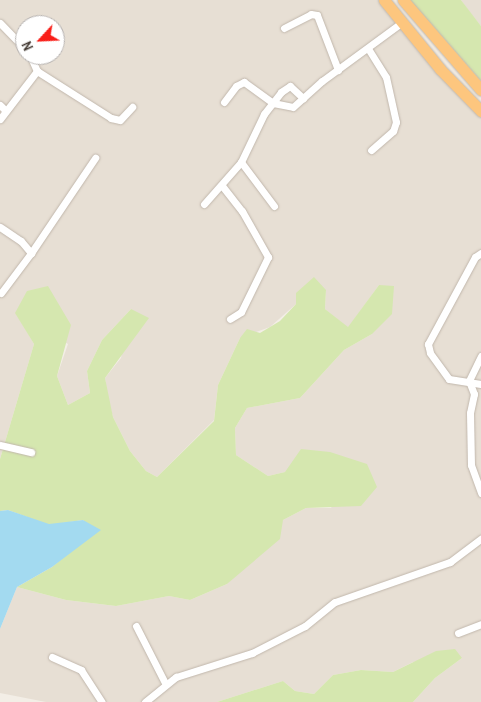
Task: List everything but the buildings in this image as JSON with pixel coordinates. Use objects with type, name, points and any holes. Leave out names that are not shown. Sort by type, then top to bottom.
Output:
[{"type":"highway","points":[[384,0],[401,23],[481,112]]},
{"type":"highway","points":[[402,0],[481,90]]},
{"type":"street","points":[[284,28],[311,14],[317,14],[338,70]]},
{"type":"street","points":[[0,23],[15,39]]},
{"type":"street","points":[[224,102],[244,82],[273,103],[289,108],[338,70],[369,50],[401,23]]},
{"type":"street","points":[[369,50],[386,76],[396,122],[393,132],[371,150]]},
{"type":"street","points":[[34,65],[36,70],[111,118],[120,120],[132,107]]},
{"type":"street","points":[[0,119],[36,70]]},
{"type":"street","points":[[204,204],[223,186],[241,162],[273,103],[288,86],[303,98]]},
{"type":"street","points":[[0,106],[6,111]]},
{"type":"street","points":[[1,293],[32,252],[95,158]]},
{"type":"street","points":[[241,162],[274,206]]},
{"type":"street","points":[[223,186],[242,211],[268,257],[241,312],[230,319]]},
{"type":"street","points":[[0,228],[21,241],[32,252]]},
{"type":"street","points":[[481,253],[475,257],[428,344],[430,354],[446,375],[469,385],[481,384]]},
{"type":"street","points":[[481,356],[470,376],[469,385],[474,394],[470,413],[471,465],[481,493]]},
{"type":"street","points":[[0,444],[31,452]]},
{"type":"street","points":[[145,702],[165,683],[252,653],[305,626],[335,602],[450,562],[481,539]]},
{"type":"street","points":[[458,633],[481,624]]},
{"type":"street","points":[[136,626],[165,683]]},
{"type":"street","points":[[52,657],[81,670],[102,702]]},
{"type":"shaded area","points":[[0,0],[386,0],[481,113],[481,702],[413,702],[435,678],[462,658],[413,662],[393,672],[361,670],[333,675],[314,694],[295,691],[283,681],[217,702],[46,702],[0,693],[0,629],[17,587],[66,600],[116,606],[169,596],[190,600],[227,584],[283,520],[306,508],[332,508],[285,472],[268,476],[236,455],[235,428],[247,408],[300,398],[344,350],[372,334],[379,285],[348,328],[325,309],[326,290],[296,304],[270,327],[240,338],[218,385],[214,420],[157,477],[146,471],[130,451],[113,417],[107,394],[105,378],[121,358],[131,309],[102,340],[87,371],[90,393],[68,405],[57,376],[68,344],[16,313],[34,344],[0,459]]},
{"type":"shaded area","points":[[461,0],[481,0],[481,26],[468,10]]},
{"type":"green space","points":[[410,0],[461,0],[481,26],[481,81]]},
{"type":"green space","points":[[314,277],[326,290],[325,309],[348,327],[379,285],[394,286],[392,314],[372,334],[344,350],[300,398],[247,408],[235,428],[236,455],[268,476],[285,472],[301,449],[330,452],[367,464],[377,487],[361,506],[306,508],[283,520],[280,539],[227,584],[190,600],[169,596],[116,606],[66,600],[17,587],[52,567],[71,551],[89,525],[83,520],[49,525],[8,510],[0,511],[0,459],[34,344],[15,313],[27,291],[48,286],[71,325],[57,376],[68,405],[90,393],[87,371],[102,340],[131,309],[149,318],[105,378],[113,417],[130,451],[146,471],[157,477],[214,421],[218,385],[240,338],[247,329],[260,333],[280,321],[296,304],[296,293]]},
{"type":"green space","points":[[455,649],[462,658],[435,678],[413,702],[217,702],[283,681],[295,691],[314,694],[333,675],[361,670],[393,672],[436,651]]},
{"type":"water","points":[[8,510],[49,524],[83,520],[101,530],[52,567],[17,587],[0,629],[0,511]]}]
